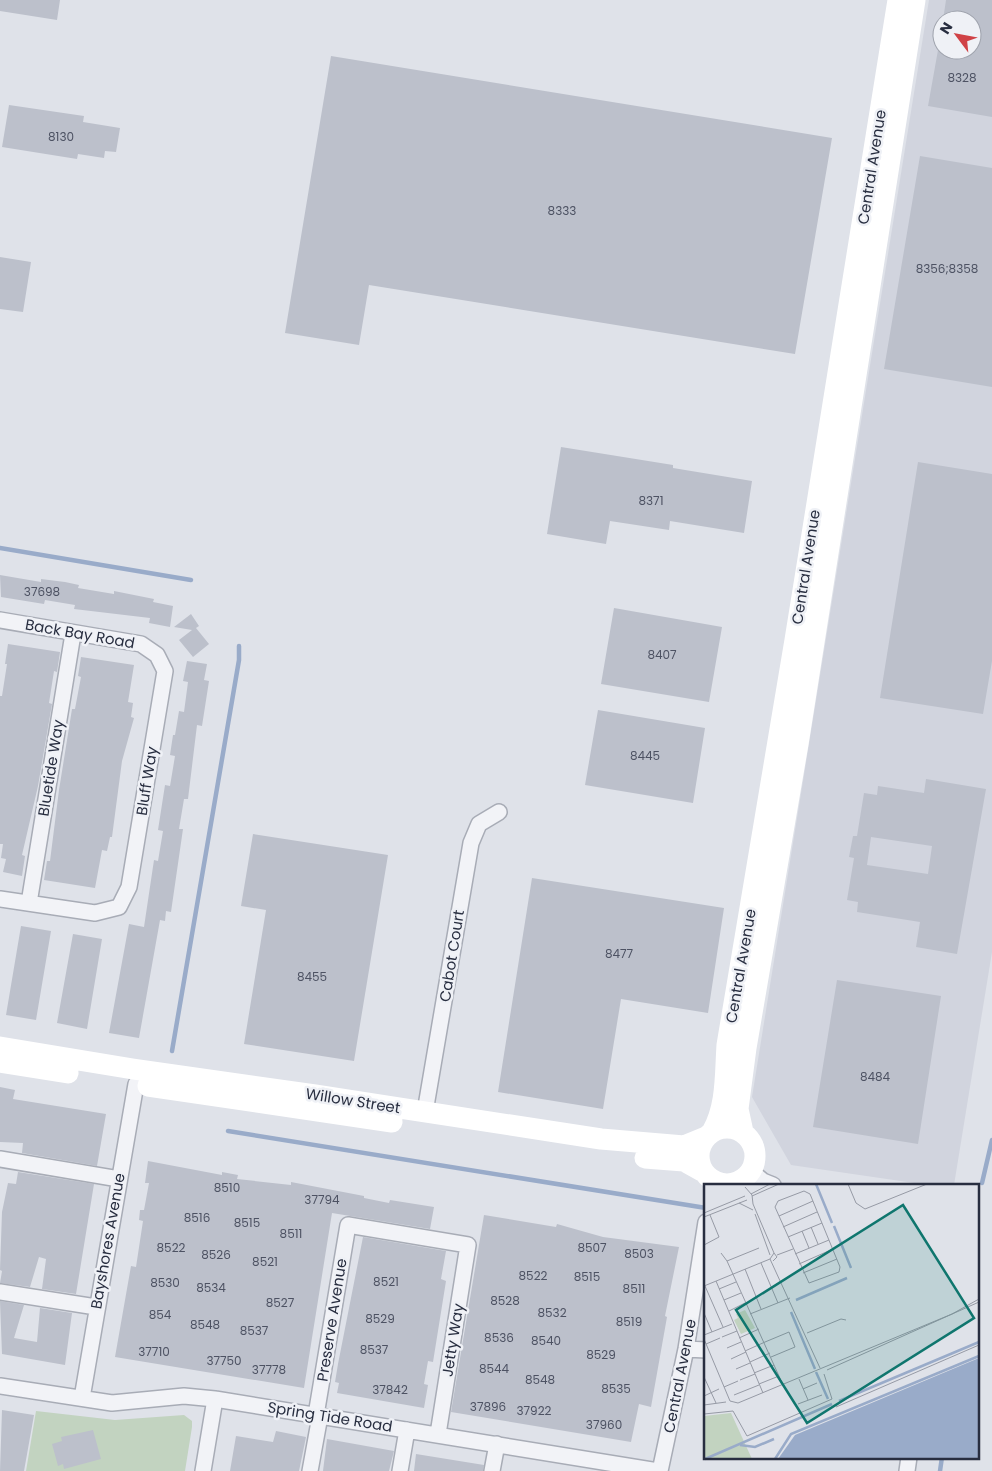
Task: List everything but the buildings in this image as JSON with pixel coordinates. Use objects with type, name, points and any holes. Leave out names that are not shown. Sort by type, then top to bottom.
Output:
[{"type":"street","name":"Central Avenue","points":[[709,1134],[719,1119],[722,1108],[727,1045],[788,685],[898,0]]},
{"type":"street","name":"Central Avenue","points":[[743,1132],[738,1109],[751,1013],[798,744],[915,0]]},
{"type":"street","name":"Back Bay Road","points":[[0,620],[141,644],[157,655]]},
{"type":"street","name":"Bluetide Way","points":[[29,903],[74,634]]},
{"type":"street","name":"Bluff Way","points":[[29,903],[95,913],[119,907],[129,887],[165,671],[157,655]]},
{"type":"street","name":"Cabot Court","points":[[425,1112],[471,843],[479,824],[499,812]]},
{"type":"street","points":[[0,899],[29,903]]},
{"type":"street","name":"Willow Street","points":[[0,1047],[133,1069],[630,1143],[684,1146],[709,1134]]},
{"type":"street","name":"Willow Street","points":[[0,1062],[136,1084],[625,1156],[684,1161],[710,1179]]},
{"type":"street","name":"Bayshores Avenue","points":[[82,1398],[136,1084]]},
{"type":"street","points":[[728,1184],[710,1179],[698,1153],[709,1134],[728,1127],[743,1132],[749,1138],[756,1155],[751,1171],[746,1178],[733,1184]]},
{"type":"street","points":[[0,1159],[119,1179]]},
{"type":"street","points":[[751,1171],[763,1181],[770,1184]]},
{"type":"street","name":"Preserve Avenue","points":[[310,1471],[348,1225],[468,1245]]},
{"type":"street","name":"Central Avenue","points":[[659,1471],[686,1349],[704,1233]]},
{"type":"street","name":"Jetty Way","points":[[438,1434],[468,1245]]},
{"type":"street","points":[[0,1292],[96,1308]]},
{"type":"street","points":[[686,1349],[704,1350]]},
{"type":"street","name":"Spring Tide Road","points":[[0,1386],[112,1403],[184,1396],[215,1398],[497,1444],[584,1465],[659,1471]]},
{"type":"street","points":[[203,1471],[215,1398]]},
{"type":"street","points":[[400,1471],[407,1430]]},
{"type":"street","points":[[492,1471],[497,1444]]},
{"type":"street","points":[[907,1471],[909,1458]]},
{"type":"shaded area","points":[[929,0],[992,0],[992,952],[954,1184],[921,1184],[791,1165],[752,1097]]},
{"type":"green space","points":[[36,1411],[115,1420],[184,1415],[192,1421],[185,1471],[26,1471]]},
{"type":"waterway","points":[[0,548],[191,580]]},
{"type":"waterway","points":[[172,1051],[239,660],[239,646]]},
{"type":"waterway","points":[[228,1131],[704,1208]]},
{"type":"waterway","points":[[982,1183],[992,1140]]},
{"type":"waterway","points":[[940,1471],[942,1458]]}]
